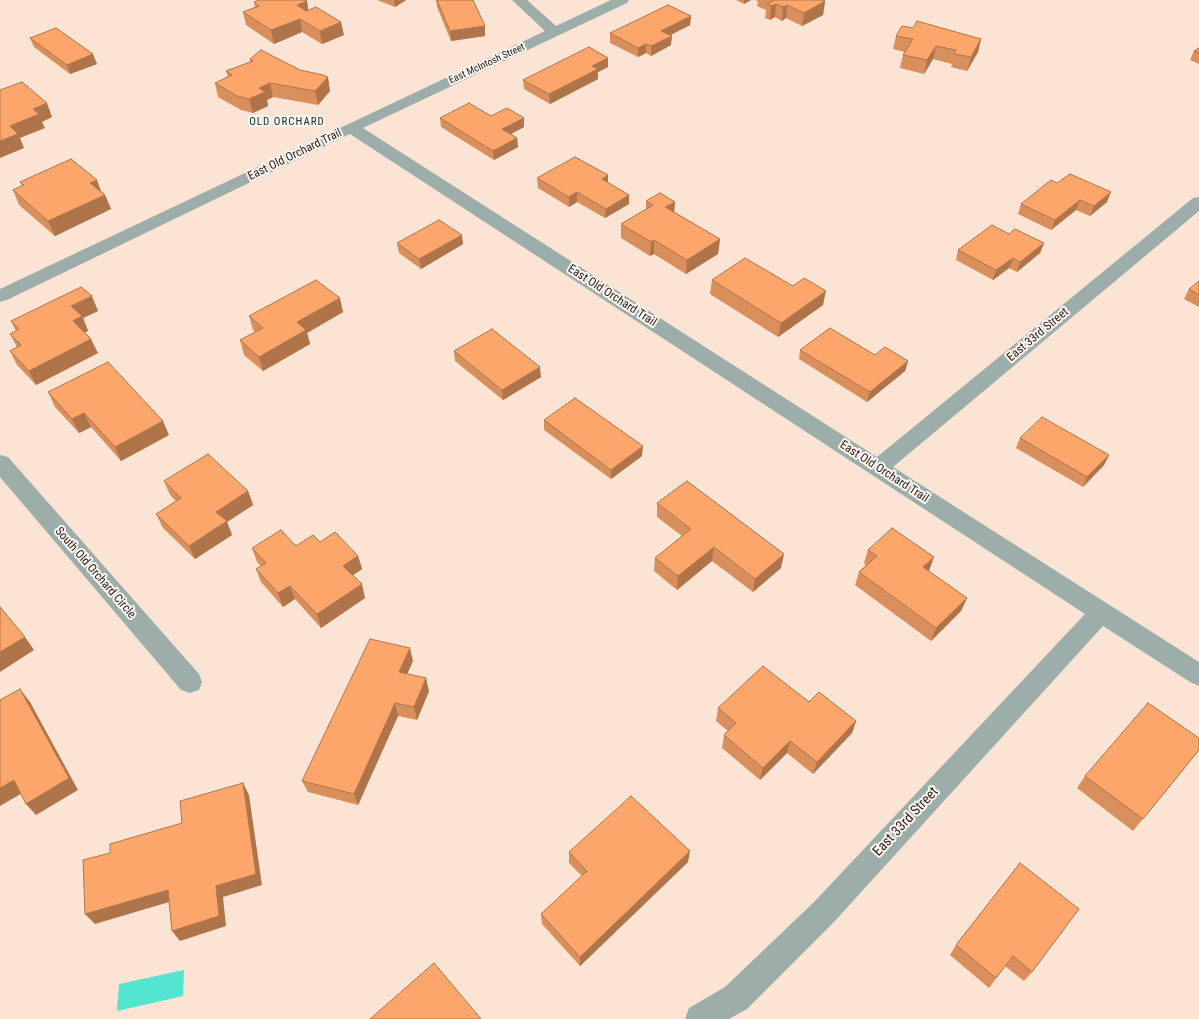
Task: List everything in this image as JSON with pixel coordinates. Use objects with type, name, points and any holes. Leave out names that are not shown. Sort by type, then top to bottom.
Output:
[{"type":"street","points":[[519,0],[554,32]]},
{"type":"street","name":"East McIntosh Street","points":[[351,128],[622,0]]},
{"type":"street","name":"East Old Orchard Trail","points":[[3,291],[351,128],[1199,675]]},
{"type":"street","name":"East 33rd Street","points":[[878,468],[1199,202]]},
{"type":"street","name":"South Old Orchard Circle","points":[[0,463],[190,682]]},
{"type":"street","name":"East 33rd Street","points":[[700,1019],[736,998],[824,912],[1101,612]]},
{"type":"water","points":[[184,970],[183,996],[117,1011],[119,984]]},
{"type":"building","points":[[259,0],[304,0],[307,1],[297,5],[306,11],[316,7],[341,22],[320,31],[300,19],[271,30],[243,12],[259,6],[254,2]]},
{"type":"building","points":[[437,0],[473,0],[485,26],[450,31]]},
{"type":"building","points":[[775,0],[825,1],[804,13],[787,5],[783,7],[776,4],[771,6],[767,4]]},
{"type":"building","points":[[668,5],[691,16],[661,31],[672,36],[651,46],[646,44],[638,48],[610,33]]},
{"type":"building","points":[[917,21],[981,39],[971,57],[954,54],[956,50],[936,46],[927,60],[903,55],[913,39],[896,36],[902,26],[913,28]]},
{"type":"building","points":[[56,28],[93,54],[67,65],[30,38]]},
{"type":"building","points":[[589,47],[608,58],[592,66],[598,69],[549,94],[523,80]]},
{"type":"building","points":[[1199,48],[1199,53],[1194,51]]},
{"type":"building","points":[[261,50],[300,70],[328,77],[315,91],[270,83],[259,88],[265,92],[249,99],[237,96],[215,83],[232,75],[226,71],[253,61],[250,59]]},
{"type":"building","points":[[22,82],[47,103],[33,109],[39,114],[10,126],[18,134],[0,141],[0,90]]},
{"type":"building","points":[[469,103],[491,116],[507,108],[524,118],[502,129],[517,138],[493,151],[440,118]]},
{"type":"building","points":[[575,157],[608,175],[602,179],[629,195],[606,209],[577,192],[569,197],[537,178]]},
{"type":"building","points":[[71,159],[97,180],[90,183],[105,195],[48,221],[13,190],[24,185],[20,182]]},
{"type":"building","points":[[1070,174],[1111,192],[1094,206],[1080,200],[1055,220],[1021,204],[1051,180],[1057,183]]},
{"type":"building","points":[[660,193],[675,202],[665,207],[720,239],[687,260],[654,240],[651,242],[621,224],[653,205],[646,201]]},
{"type":"building","points":[[439,220],[462,235],[419,259],[397,243]]},
{"type":"building","points":[[992,225],[1009,234],[1015,229],[1044,243],[1020,262],[1013,258],[996,270],[958,250]]},
{"type":"building","points":[[745,258],[793,286],[804,278],[826,291],[781,323],[712,280]]},
{"type":"building","points":[[316,280],[340,298],[297,322],[306,330],[259,357],[240,340],[263,328],[249,316]]},
{"type":"building","points":[[1199,281],[1199,295],[1189,289]]},
{"type":"building","points":[[81,287],[92,296],[71,306],[82,316],[73,321],[91,339],[29,371],[10,351],[21,345],[10,334],[19,329],[11,321]]},
{"type":"building","points":[[830,328],[875,355],[885,347],[908,361],[870,392],[800,350]]},
{"type":"building","points":[[492,329],[540,367],[502,390],[454,351]]},
{"type":"building","points":[[108,362],[163,421],[115,447],[84,413],[72,419],[48,392]]},
{"type":"building","points":[[575,398],[643,446],[611,470],[544,420]]},
{"type":"building","points":[[1042,417],[1109,455],[1087,477],[1020,438]]},
{"type":"building","points":[[208,454],[248,491],[216,512],[227,521],[189,546],[156,514],[181,498],[164,481]]},
{"type":"building","points":[[687,481],[784,554],[755,579],[714,547],[678,576],[655,558],[691,529],[657,503]]},
{"type":"building","points":[[892,528],[934,557],[923,567],[967,598],[936,628],[859,572],[877,556],[868,550]]},
{"type":"building","points":[[281,530],[296,546],[313,535],[320,542],[335,532],[358,556],[343,566],[362,584],[317,614],[290,586],[278,593],[256,569],[266,563],[252,548]]},
{"type":"building","points":[[0,607],[25,637],[0,652]]},
{"type":"building","points":[[370,639],[410,648],[399,672],[426,678],[414,707],[395,703],[354,794],[302,781]]},
{"type":"building","points":[[763,666],[809,702],[819,692],[856,721],[817,762],[790,741],[763,768],[724,735],[736,723],[718,708]]},
{"type":"building","points":[[20,689],[69,778],[26,804],[14,780],[0,788],[0,700]]},
{"type":"building","points":[[1148,703],[1199,738],[1199,750],[1143,819],[1085,776]]},
{"type":"building","points":[[243,783],[256,874],[216,886],[219,916],[172,931],[168,890],[85,914],[83,860],[110,853],[110,844],[182,823],[180,801]]},
{"type":"building","points":[[631,796],[690,851],[580,957],[541,914],[587,871],[569,852]]},
{"type":"building","points":[[1020,863],[1079,909],[1032,972],[1013,956],[996,978],[956,945]]},
{"type":"building","points":[[434,963],[481,1019],[370,1019]]},
{"type":"district","name":"OLD ORCHARD","points":[[287,122]]}]
